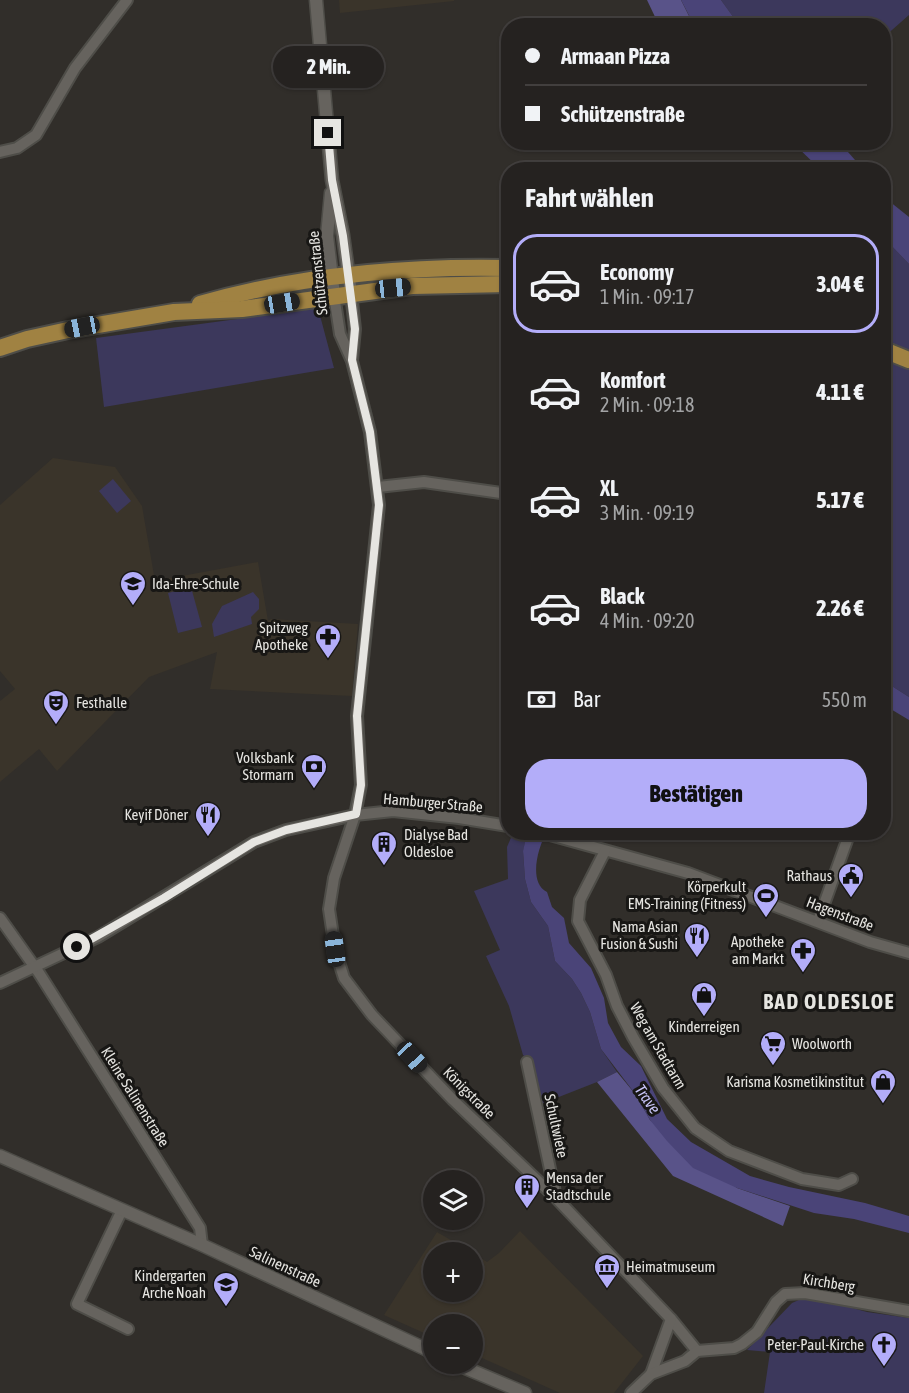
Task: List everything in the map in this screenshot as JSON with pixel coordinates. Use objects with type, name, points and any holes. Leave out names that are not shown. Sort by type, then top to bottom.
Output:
[{"type":"main road","points":[[0,348],[68,330],[174,312],[239,293],[349,275],[417,269],[501,268]]},
{"type":"main road","points":[[174,312],[242,309],[412,286],[501,285]]},
{"type":"main road","points":[[891,353],[909,360]]},
{"type":"street","points":[[0,152],[17,148],[36,135],[75,69],[127,0]]},
{"type":"street","name":"Schützenstraße","points":[[316,0],[332,180],[349,275],[342,294],[340,334],[352,360],[370,432],[378,487],[379,516],[357,716],[361,785],[356,814]]},
{"type":"street","name":"Schützenstraße","points":[[332,180],[327,236],[332,278],[342,294],[355,329],[352,360]]},
{"type":"street","points":[[378,487],[424,482],[501,493]]},
{"type":"street","name":"Hamburger Straße","points":[[0,983],[98,937],[254,842],[286,830],[356,814],[393,811],[501,825]]},
{"type":"street","name":"Königstraße","points":[[356,814],[334,878],[329,909],[335,949],[344,978],[361,1002],[453,1100],[556,1198],[671,1319]]},
{"type":"street","name":"Hagenstraße","points":[[568,840],[688,873],[870,942],[909,953]]},
{"type":"street","points":[[818,921],[847,840]]},
{"type":"street","name":"Weg am Stadtarm","points":[[605,851],[580,900],[578,921],[606,975],[617,1006],[663,1088],[695,1128],[729,1150],[802,1179],[839,1185],[852,1179]]},
{"type":"street","name":"Kleine Salinenstraße","points":[[0,918],[36,968],[200,1228],[202,1245]]},
{"type":"street","name":"Schultwiete","points":[[527,1062],[556,1198]]},
{"type":"street","name":"Salinenstraße","points":[[0,1156],[202,1245],[423,1348]]},
{"type":"street","points":[[122,1210],[77,1305],[128,1329]]},
{"type":"street","name":"Kirchberg","points":[[651,1374],[685,1361],[697,1351],[734,1348],[742,1344],[756,1332],[776,1302],[785,1294],[805,1293],[909,1311]]},
{"type":"street","points":[[671,1319],[697,1351]]},
{"type":"street","points":[[631,1393],[651,1374],[671,1319]]},
{"type":"street","points":[[480,1374],[525,1393]]},
{"type":"shaded area","points":[[339,0],[454,0],[454,1],[340,13]]},
{"type":"shaded area","points":[[647,0],[681,0],[690,18],[656,18]]},
{"type":"shaded area","points":[[721,0],[909,0],[909,15],[891,31],[891,18],[734,18]]},
{"type":"shaded area","points":[[891,245],[909,264],[909,697],[891,685]]},
{"type":"shaded area","points":[[318,308],[334,368],[104,407],[96,338]]},
{"type":"shaded area","name":"Ida-Ehre-Schule","points":[[53,458],[115,467],[142,506],[155,581],[258,562],[268,621],[271,619],[358,624],[352,696],[210,689],[217,652],[149,677],[57,771],[39,749],[0,782],[0,701],[15,689],[0,671],[0,505]]},
{"type":"shaded area","points":[[113,479],[131,501],[117,513],[99,491]]},
{"type":"shaded area","points":[[191,587],[202,627],[178,633],[168,593]]},
{"type":"shaded area","points":[[253,592],[259,599],[259,609],[251,617],[252,624],[214,637],[212,624],[222,606]]},
{"type":"shaded area","points":[[510,840],[526,840],[523,852],[525,879],[531,902],[548,926],[555,961],[572,979],[581,993],[590,1012],[601,1049],[617,1072],[541,1104],[533,1064],[523,1055],[509,1006],[486,956],[500,950],[474,891],[508,879],[507,847]]},
{"type":"shaded area","points":[[617,1072],[636,1095],[650,1120],[737,1188],[790,1206],[783,1226],[673,1176],[597,1082]]},
{"type":"shaded area","points":[[520,1231],[643,1356],[614,1393],[560,1393],[483,1358],[483,1314],[423,1314],[423,1333],[384,1315],[423,1254],[423,1302],[483,1302],[483,1259],[487,1262]]},
{"type":"shaded area","points":[[437,1232],[454,1242],[431,1242]]},
{"type":"shaded area","points":[[801,1299],[827,1301],[867,1312],[909,1318],[909,1393],[764,1393],[770,1352],[747,1350],[792,1303]]},
{"type":"water","points":[[681,0],[721,0],[734,18],[690,18]]},
{"type":"water","points":[[800,150],[846,150],[857,162],[813,162]]},
{"type":"water","points":[[891,203],[909,217],[909,264],[891,245]]},
{"type":"water","points":[[891,685],[909,697],[909,720],[891,709]]},
{"type":"water","name":"Trave","points":[[525,840],[543,840],[536,864],[538,881],[547,892],[552,907],[564,918],[569,943],[591,968],[604,998],[608,1023],[621,1047],[641,1066],[667,1119],[691,1142],[750,1176],[865,1203],[909,1216],[909,1233],[854,1219],[814,1213],[737,1188],[693,1168],[650,1120],[636,1095],[601,1049],[590,1012],[581,993],[572,979],[555,961],[548,926],[531,902],[525,879],[523,851]]},
{"type":"place","name":"Ida-Ehre-Schule","points":[[133,607]]},
{"type":"place","name":"Spitzweg Apotheke","points":[[328,660]]},
{"type":"place","name":"Festhalle","points":[[56,726]]},
{"type":"place","name":"Volksbank Stormarn","points":[[314,790]]},
{"type":"place","name":"Keyif Döner","points":[[208,838]]},
{"type":"place","name":"Dialyse Bad Oldesloe","points":[[384,867]]},
{"type":"place","name":"Rathaus","points":[[851,899]]},
{"type":"place","name":"Körperkult EMS-Training (Fitness)","points":[[766,919]]},
{"type":"place","name":"Nama Asian Fusion & Sushi","points":[[697,959]]},
{"type":"place","name":"Apotheke am Markt","points":[[803,974]]},
{"type":"place","name":"Kinderreigen","points":[[704,1018]]},
{"type":"place","name":"Woolworth","points":[[773,1067]]},
{"type":"place","name":"Karisma Kosmetikinstitut","points":[[883,1105]]},
{"type":"place","name":"Mensa der Stadtschule","points":[[527,1210]]},
{"type":"place","name":"Heimatmuseum","points":[[607,1290]]},
{"type":"place","name":"Kindergarten Arche Noah","points":[[226,1308]]},
{"type":"place","name":"Peter-Paul-Kirche","points":[[884,1368]]},
{"type":"district","name":"BAD OLDESLOE","points":[[829,1002]]},
{"type":"route","points":[[77,947],[164,898],[254,842],[286,830],[356,814],[361,785],[357,716],[379,505],[370,432],[352,360],[355,329],[343,236],[332,180],[328,133]]}]
